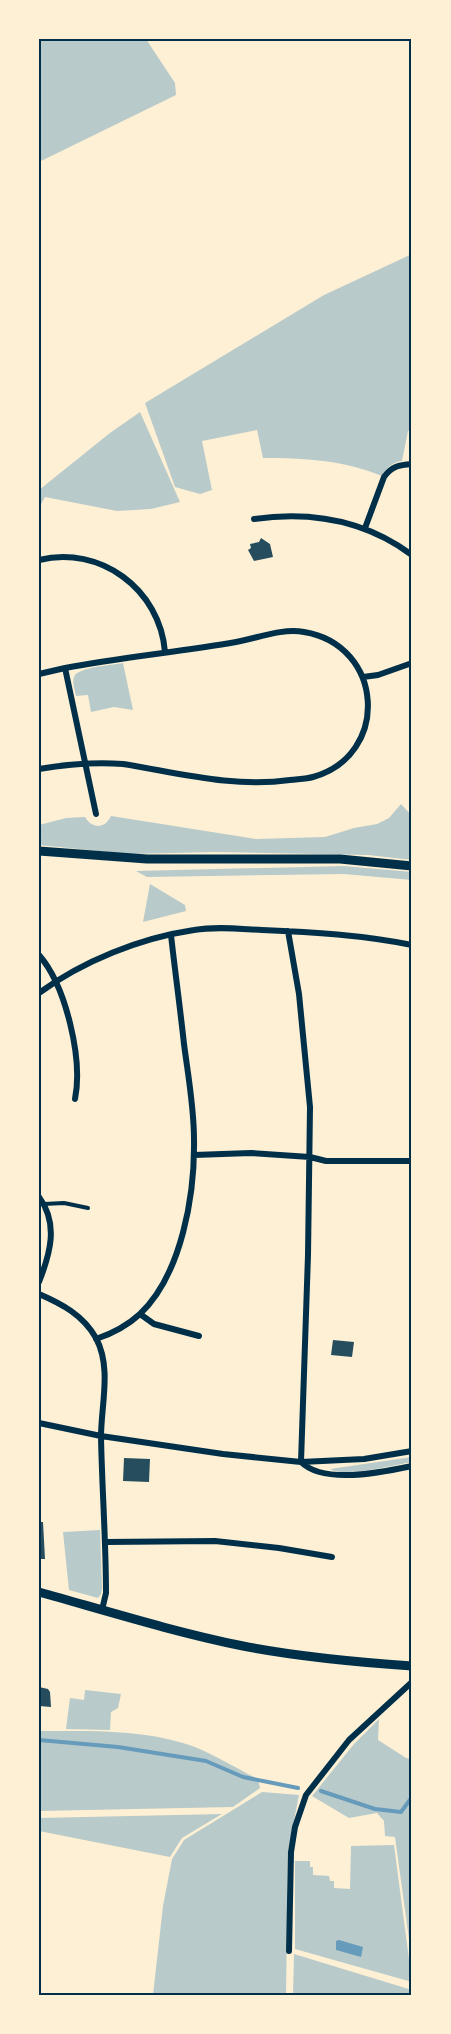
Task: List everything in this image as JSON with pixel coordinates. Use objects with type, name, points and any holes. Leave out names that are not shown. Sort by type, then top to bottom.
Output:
[{"type":"street","points":[[365,528],[384,477],[397,465],[412,464]]},
{"type":"street","points":[[255,519],[302,516],[326,519],[365,528],[412,555]]},
{"type":"street","points":[[39,560],[62,557],[83,559],[106,566],[124,577],[140,591],[155,613],[162,631],[165,652]]},
{"type":"street","points":[[39,674],[110,659],[238,642],[292,631],[304,632],[326,639],[340,647],[350,657],[363,676],[369,705],[363,734],[356,747],[337,767],[312,778],[270,783],[238,783],[123,764],[85,762],[39,769]]},
{"type":"street","points":[[363,676],[378,675],[412,663]]},
{"type":"street","points":[[65,668],[96,814]]},
{"type":"street","points":[[39,851],[147,859],[340,859],[412,867]]},
{"type":"street","points":[[39,993],[56,981],[112,954],[171,935],[213,928],[344,935],[412,945]]},
{"type":"street","points":[[288,931],[304,1038],[310,1107],[301,1462]]},
{"type":"street","points":[[96,1339],[126,1325],[140,1314],[162,1282],[181,1240],[191,1195],[194,1155],[193,1118],[171,935]]},
{"type":"street","points":[[39,955],[56,981],[67,1010],[73,1036],[77,1088],[75,1099]]},
{"type":"street","points":[[194,1155],[251,1153],[310,1157],[326,1161],[412,1161]]},
{"type":"street","points":[[39,1197],[44,1204],[50,1223],[51,1241],[39,1282]]},
{"type":"street","points":[[39,1294],[74,1313],[87,1324],[102,1354],[104,1374],[101,1436],[106,1542],[106,1593],[102,1610]]},
{"type":"street","points":[[140,1314],[154,1324],[199,1336]]},
{"type":"street","points":[[39,1423],[101,1436],[223,1454],[301,1462],[364,1459],[412,1451]]},
{"type":"street","points":[[301,1462],[311,1470],[320,1473],[349,1475],[412,1466]]},
{"type":"street","points":[[106,1542],[215,1541],[332,1557]]},
{"type":"street","points":[[39,1592],[246,1646],[323,1659],[412,1666]]},
{"type":"street","points":[[289,1951],[291,1852],[295,1827],[303,1801],[315,1782],[349,1740],[412,1682]]},
{"type":"lane","points":[[44,1204],[64,1203],[88,1208]]},
{"type":"shaded area","points":[[39,39],[146,39],[175,83],[176,95],[39,162]]},
{"type":"shaded area","points":[[412,254],[412,429],[408,431],[402,461],[390,466],[382,476],[338,463],[263,458],[257,430],[202,441],[212,490],[200,494],[175,487],[145,403],[324,295]]},
{"type":"shaded area","points":[[140,412],[180,502],[151,509],[117,511],[45,497],[39,508],[39,490]]},
{"type":"shaded area","points":[[123,663],[133,710],[114,707],[91,712],[88,695],[76,696],[74,677],[88,669]]},
{"type":"shaded area","points":[[401,804],[412,816],[412,860],[368,855],[215,852],[129,854],[39,845],[39,825],[66,818],[85,817],[91,824],[98,826],[105,823],[111,816],[256,839],[325,837],[377,824],[389,818]]},
{"type":"shaded area","points":[[344,866],[412,872],[412,880],[344,874],[147,877],[136,871]]},
{"type":"shaded area","points":[[150,884],[185,905],[186,911],[143,922]]},
{"type":"shaded area","points":[[412,1457],[412,1462],[370,1470],[346,1472],[330,1469]]},
{"type":"shaded area","points":[[100,1530],[102,1588],[98,1598],[69,1590],[63,1532]]},
{"type":"shaded area","points":[[85,1690],[121,1694],[118,1708],[111,1712],[110,1730],[66,1729],[70,1698],[84,1700]]},
{"type":"shaded area","points":[[379,1719],[378,1740],[406,1758],[412,1759],[412,1961],[395,1837],[385,1836],[384,1821],[377,1813],[349,1818],[312,1796],[354,1744]]},
{"type":"shaded area","points":[[39,1731],[111,1732],[166,1738],[202,1750],[258,1779],[260,1788],[233,1807],[39,1811]]},
{"type":"shaded area","points":[[262,1792],[299,1795],[288,1851],[286,1995],[153,1995],[163,1906],[172,1859],[184,1840]]},
{"type":"shaded area","points":[[222,1814],[182,1838],[170,1857],[39,1831],[39,1818]]},
{"type":"shaded area","points":[[394,1845],[412,1982],[295,1949],[295,1861],[310,1861],[313,1875],[329,1876],[330,1881],[334,1881],[334,1888],[350,1889],[351,1846]]},
{"type":"shaded area","points":[[294,1954],[412,1990],[412,1995],[293,1995]]},
{"type":"water","points":[[336,1941],[363,1947],[361,1957],[336,1950]]},
{"type":"building","points":[[261,538],[270,544],[273,557],[254,561],[248,550],[251,548],[250,544],[259,542]]},
{"type":"building","points":[[333,1340],[354,1342],[352,1357],[331,1355]]},
{"type":"building","points":[[124,1458],[150,1459],[149,1482],[123,1481]]},
{"type":"building","points":[[39,1522],[43,1522],[45,1559],[39,1559]]},
{"type":"building","points":[[39,1687],[48,1689],[50,1692],[51,1707],[39,1706]]},
{"type":"waterway","points":[[39,1740],[118,1747],[206,1761],[243,1777],[298,1788]]},
{"type":"waterway","points":[[321,1791],[375,1809],[401,1812],[412,1797]]}]
